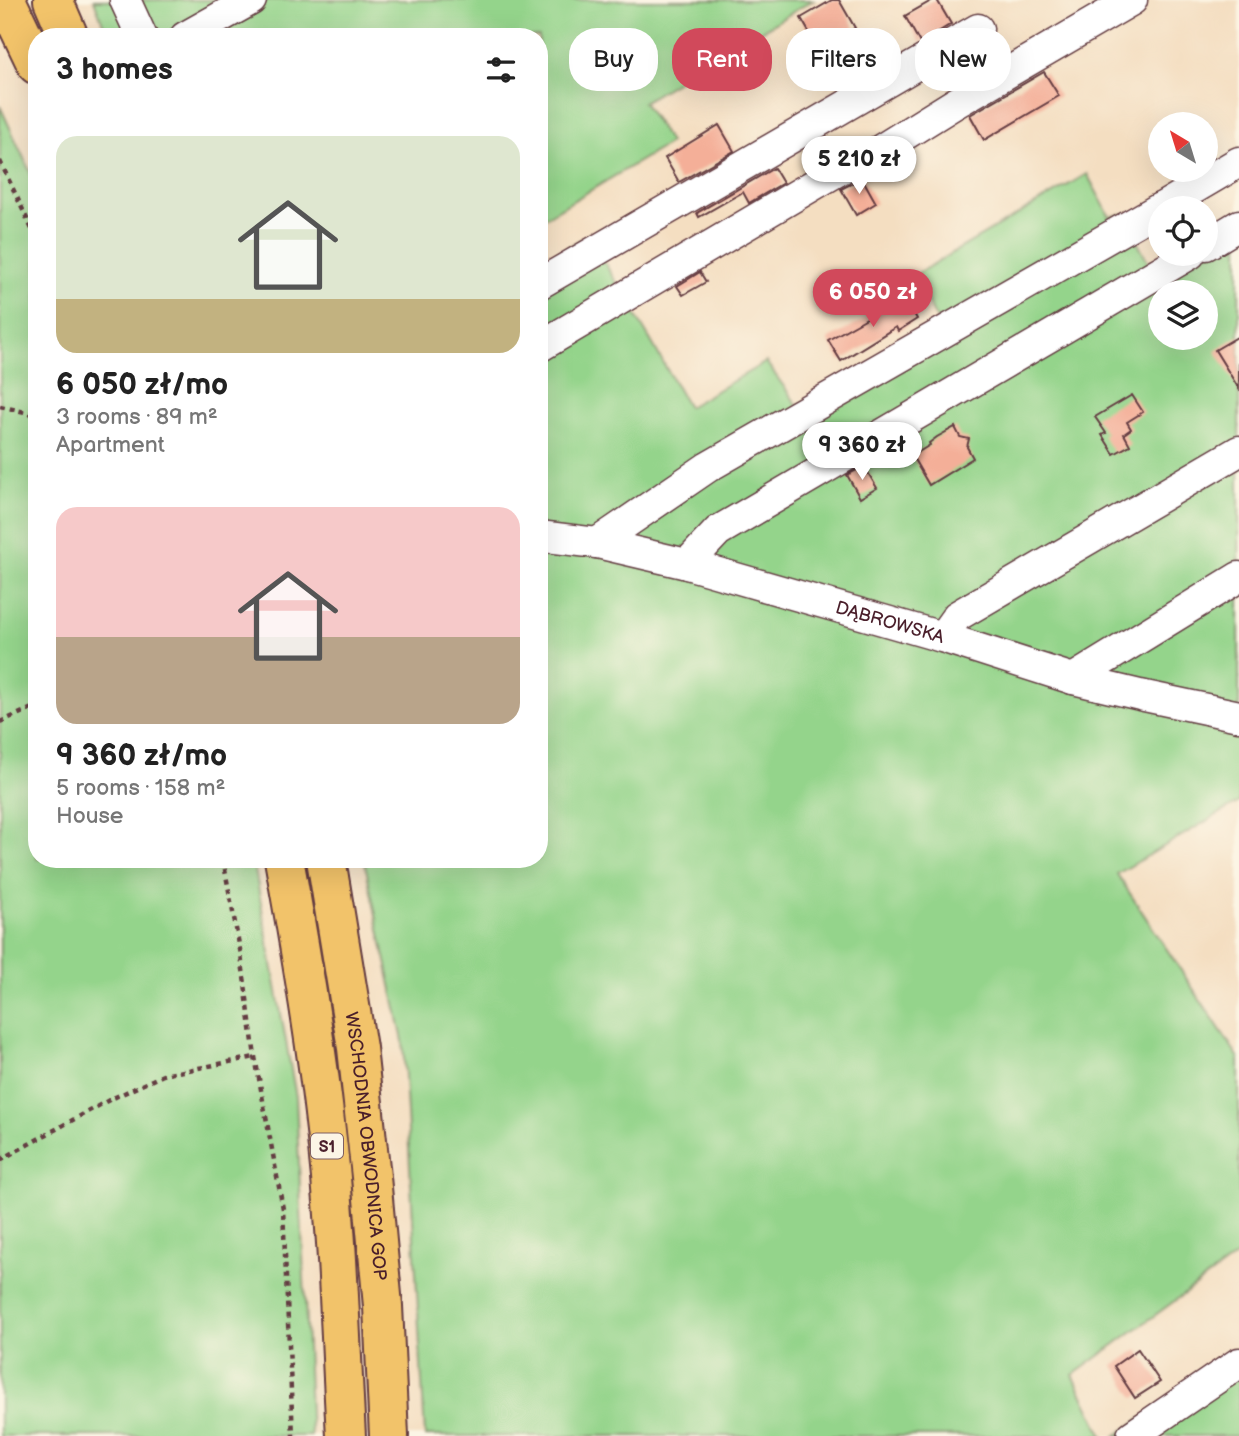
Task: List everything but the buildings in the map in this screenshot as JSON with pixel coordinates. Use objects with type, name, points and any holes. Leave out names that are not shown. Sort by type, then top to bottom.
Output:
[{"type":"highway","points":[[6,0],[28,46]]},
{"type":"highway","points":[[53,0],[65,28]]},
{"type":"highway","name":"S1","points":[[286,868],[326,1124],[335,1231],[346,1436]]},
{"type":"highway","name":"WSCHODNIA OBWODNICA GOP","points":[[327,868],[357,1048],[370,1164],[383,1306],[389,1436]]},
{"type":"lane","points":[[125,0],[138,28]]},
{"type":"lane","points":[[201,28],[251,0]]},
{"type":"lane","points":[[548,342],[844,167],[877,152],[1132,0]]},
{"type":"lane","points":[[548,279],[915,66]]},
{"type":"lane","points":[[1181,196],[1239,162]]},
{"type":"lane","points":[[597,543],[708,467],[1148,215]]},
{"type":"lane","points":[[1218,238],[1239,225]]},
{"type":"lane","points":[[687,564],[718,531],[1170,266]]},
{"type":"lane","points":[[942,637],[957,616],[1239,452]]},
{"type":"lane","name":"DĄBROWSKA","points":[[548,537],[597,543],[687,564],[942,637],[1073,679],[1239,716]]},
{"type":"lane","points":[[1073,679],[1239,577]]},
{"type":"lane","points":[[1132,1436],[1239,1363]]},
{"type":"path","points":[[0,161],[28,221]]},
{"type":"path","points":[[0,406],[28,413]]},
{"type":"path","points":[[0,722],[28,710]]},
{"type":"path","points":[[225,868],[283,1209],[293,1436]]},
{"type":"path","points":[[0,1160],[109,1100],[163,1075],[255,1057]]},
{"type":"green space","points":[[94,0],[813,0],[766,28],[672,28],[672,85],[643,102],[670,143],[548,216],[548,28],[105,28]]},
{"type":"green space","points":[[0,106],[28,167],[28,868],[255,868],[296,1097],[311,1436],[0,1436]]},
{"type":"green space","points":[[1087,174],[1110,217],[1122,214],[1152,269],[1157,266],[1218,266],[1218,230],[1239,218],[1239,802],[1117,874],[1239,1058],[1239,1254],[1073,1375],[1103,1436],[425,1436],[403,1041],[366,868],[548,868],[548,259],[588,235],[688,407],[766,362],[798,406],[940,325],[913,276]]},
{"type":"green space","points":[[1239,1354],[1239,1436],[1115,1436]]}]
